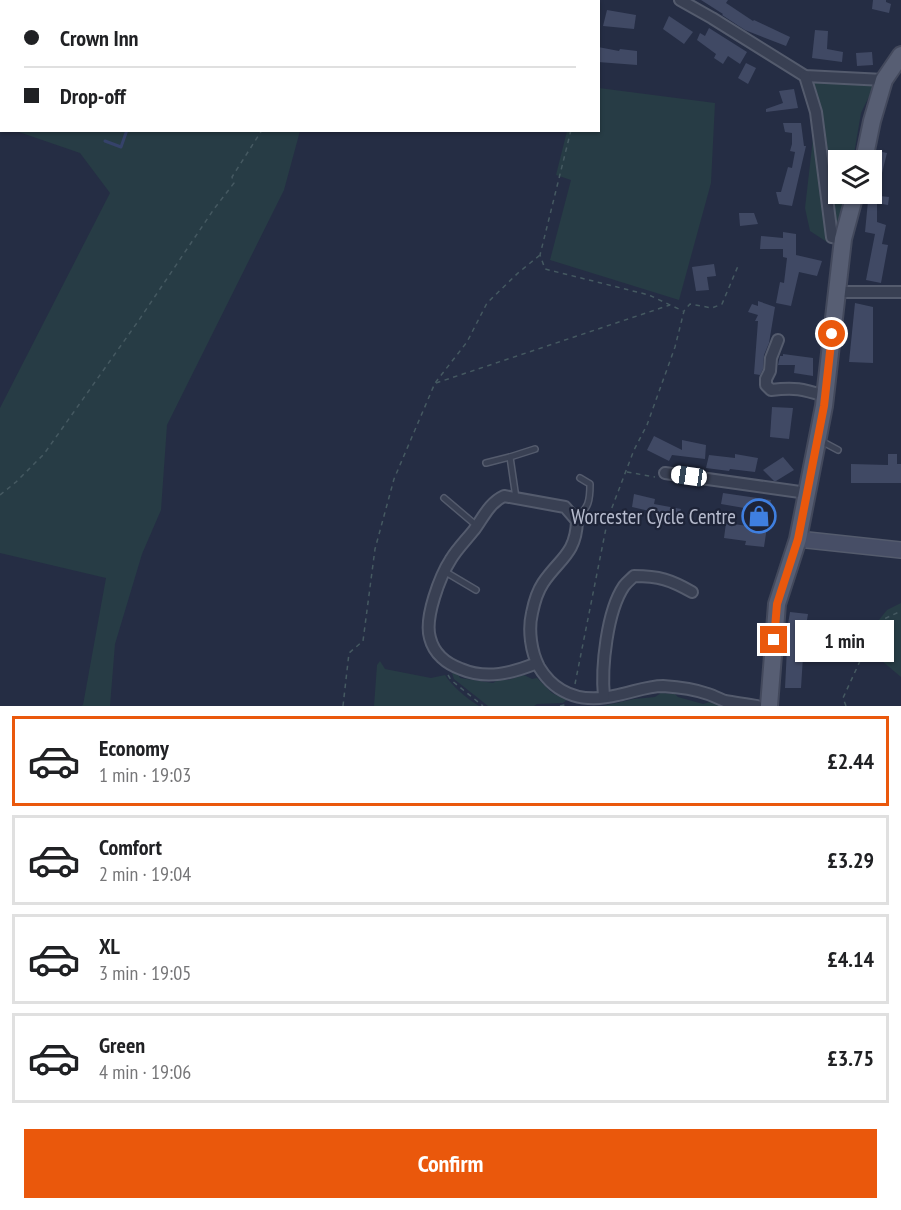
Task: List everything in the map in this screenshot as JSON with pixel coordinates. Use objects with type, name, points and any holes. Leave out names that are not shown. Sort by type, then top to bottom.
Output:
[{"type":"main road","points":[[866,150],[884,80],[901,55]]},
{"type":"main road","points":[[769,706],[777,604],[798,539],[817,441],[825,396],[843,238],[852,204]]},
{"type":"street","points":[[680,0],[804,76],[884,80]]},
{"type":"street","points":[[804,76],[816,112],[832,237],[843,238]]},
{"type":"street","points":[[837,292],[901,292]]},
{"type":"street","points":[[778,340],[771,358],[766,386],[771,390],[797,388],[825,396]]},
{"type":"street","points":[[665,472],[807,493]]},
{"type":"street","points":[[537,663],[513,672],[498,674],[466,671],[449,664],[440,657],[429,638],[431,610],[444,571],[451,558],[496,500],[504,496],[565,507],[577,521],[577,532],[573,544],[565,558],[542,584],[534,602],[530,636],[537,663],[548,680],[572,701],[661,686],[691,689],[724,700],[757,706]]},
{"type":"street","points":[[798,539],[901,550]]},
{"type":"street","points":[[604,697],[606,643],[618,599],[625,584],[634,576],[653,576],[674,582],[692,592]]},
{"type":"lane","points":[[817,441],[838,450]]},
{"type":"lane","points":[[486,463],[535,449]]},
{"type":"lane","points":[[510,457],[516,498]]},
{"type":"lane","points":[[574,518],[583,513],[589,500],[590,484],[580,478]]},
{"type":"lane","points":[[444,498],[477,526]]},
{"type":"lane","points":[[444,571],[476,590]]},
{"type":"path","points":[[0,495],[44,454],[67,423],[234,183],[232,177],[261,132]]},
{"type":"path","points":[[571,132],[540,255],[545,269],[649,295],[684,311]]},
{"type":"path","points":[[343,706],[349,653],[363,641],[375,549],[394,478],[435,383],[467,342],[487,303],[540,255]]},
{"type":"path","points":[[560,706],[566,706],[572,701],[608,518],[647,425],[675,347],[684,311],[690,304],[712,308],[722,304],[738,266]]},
{"type":"path","points":[[435,383],[670,305]]},
{"type":"path","points":[[626,471],[661,478],[665,472]]},
{"type":"path","points":[[846,706],[843,698],[866,648],[884,620],[901,611]]},
{"type":"path","points":[[449,664],[448,675],[451,680],[483,706]]},
{"type":"shaded area","points":[[805,76],[875,84],[861,113],[855,150],[828,150],[828,204],[844,204],[839,226],[830,244],[810,231],[805,208],[816,112]]},
{"type":"shaded area","points":[[600,88],[715,103],[711,183],[679,300],[550,260],[571,180],[556,175],[567,132],[600,132]]},
{"type":"shaded area","points":[[19,132],[300,132],[284,190],[167,425],[161,510],[142,554],[115,644],[110,706],[81,706],[106,578],[0,553],[0,408],[110,193],[80,153]]},
{"type":"shaded area","points":[[901,603],[901,677],[863,645],[887,610]]},
{"type":"shaded area","points":[[380,661],[385,669],[431,678],[445,675],[460,692],[479,706],[374,706],[377,665]]},
{"type":"shaded area","points":[[452,673],[458,674],[460,678],[493,683],[524,675],[532,679],[537,678],[552,693],[567,700],[563,703],[534,706],[488,706],[454,679]]},
{"type":"shaded area","points":[[661,693],[675,694],[678,697],[703,704],[710,702],[722,706],[603,706],[655,697]]},
{"type":"building","points":[[701,0],[728,0],[726,3],[753,21],[790,37],[786,46],[745,30]]},
{"type":"building","points":[[873,0],[886,0],[891,4],[889,13],[872,9]]},
{"type":"building","points":[[607,10],[636,15],[634,29],[603,26]]},
{"type":"building","points":[[669,16],[693,32],[684,44],[663,29]]},
{"type":"building","points":[[709,28],[747,52],[740,64],[728,56],[723,64],[714,58],[716,54],[697,40],[700,33],[705,36]]},
{"type":"building","points":[[815,30],[828,31],[827,49],[843,52],[842,62],[812,58]]},
{"type":"building","points":[[600,47],[637,51],[637,65],[600,62]]},
{"type":"building","points":[[872,52],[873,65],[857,66],[856,53]]},
{"type":"building","points":[[746,63],[756,68],[748,84],[738,78]]},
{"type":"building","points":[[794,89],[798,108],[766,112],[766,109],[783,103],[779,91]]},
{"type":"building","points":[[783,123],[801,123],[804,146],[806,146],[792,206],[779,204],[776,192],[781,192],[788,167],[792,168],[795,152],[790,151],[792,133],[785,132]]},
{"type":"building","points":[[882,152],[887,153],[882,173]]},
{"type":"building","points":[[882,196],[889,197],[888,205],[882,204]]},
{"type":"building","points":[[868,204],[877,204],[877,222],[886,225],[882,244],[888,245],[881,283],[866,280],[875,234],[865,232]]},
{"type":"building","points":[[739,213],[754,213],[758,224],[740,226]]},
{"type":"building","points":[[783,232],[796,234],[796,255],[822,261],[817,276],[799,272],[791,306],[776,303],[780,282],[784,283],[787,258],[783,257],[783,249],[760,249],[761,236],[783,238]]},
{"type":"building","points":[[714,264],[716,276],[707,277],[709,290],[696,291],[692,267]]},
{"type":"building","points":[[758,301],[775,307],[769,343],[760,375],[754,374],[758,321],[755,321],[758,315],[748,312],[752,304],[758,306]]},
{"type":"building","points":[[855,303],[873,307],[873,363],[849,362]]},
{"type":"building","points":[[783,354],[813,358],[813,376],[794,373],[795,365],[778,365],[780,356]]},
{"type":"building","points":[[772,407],[793,408],[789,439],[770,437]]},
{"type":"building","points":[[654,436],[682,450],[682,440],[706,445],[705,459],[672,455],[669,461],[647,450]]},
{"type":"building","points":[[735,454],[758,458],[755,472],[706,468],[709,455],[735,458]]},
{"type":"building","points":[[888,454],[897,454],[897,464],[901,464],[901,483],[851,483],[851,464],[888,465]]},
{"type":"building","points":[[783,457],[794,470],[774,481],[763,470]]},
{"type":"building","name":"Worcester Cycle Centre","points":[[723,493],[771,500],[764,547],[745,545],[746,541],[724,538],[726,523],[748,526],[750,509],[721,504]]},
{"type":"building","points":[[634,494],[655,499],[654,504],[681,509],[678,522],[657,518],[658,513],[632,507]]},
{"type":"building","points":[[790,612],[808,614],[805,625],[801,688],[785,688],[787,648],[784,648],[784,644]]},
{"type":"waterway","points":[[105,141],[121,147],[126,132]]},
{"type":"place","name":"Worcester Cycle Centre","points":[[759,516]]},
{"type":"route","points":[[774,640],[777,604],[798,539],[824,406],[832,334]]}]
